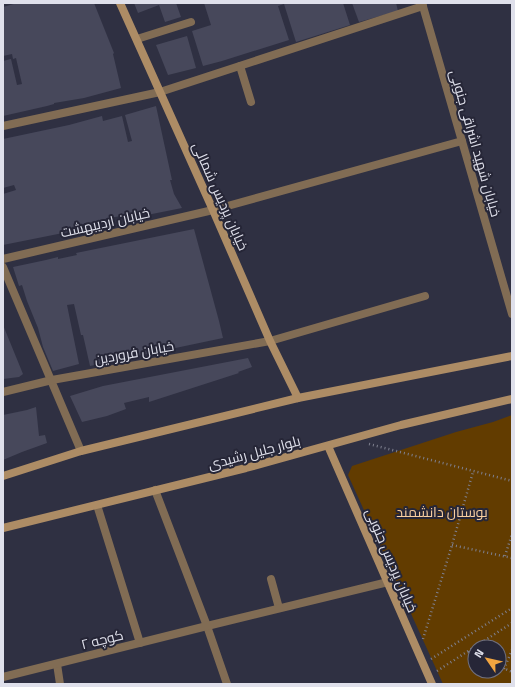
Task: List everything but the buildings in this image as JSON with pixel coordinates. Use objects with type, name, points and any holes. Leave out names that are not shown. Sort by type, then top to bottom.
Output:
[{"type":"street","name":"خیابان پردیس شمالی","points":[[120,3],[270,341],[298,398]]},
{"type":"street","points":[[3,126],[160,92],[423,5]]},
{"type":"street","name":"خیابان شهید اشراقی جنوبی","points":[[423,5],[512,314]]},
{"type":"street","points":[[137,39],[191,22]]},
{"type":"street","points":[[240,66],[251,102]]},
{"type":"street","name":"خیابان اردیبهشت","points":[[3,259],[213,210],[462,141]]},
{"type":"street","points":[[3,267],[81,451]]},
{"type":"street","name":"خیابان فروردین","points":[[3,392],[52,380],[270,341],[425,296]]},
{"type":"street","points":[[3,476],[81,451],[298,398],[512,356]]},
{"type":"street","name":"بلوار جلیل رشیدی","points":[[3,528],[246,468],[350,439],[512,399]]},
{"type":"street","name":"خیابان پردیس جنوبی","points":[[328,446],[430,680]]},
{"type":"street","points":[[155,490],[227,684]]},
{"type":"street","points":[[97,505],[140,643]]},
{"type":"street","points":[[271,580],[279,608]]},
{"type":"street","name":"کوچه ۲","points":[[3,677],[388,582]]},
{"type":"street","points":[[57,664],[60,684]]},
{"type":"path","points":[[350,439],[512,481]]},
{"type":"path","points":[[419,653],[473,472]]},
{"type":"path","points":[[505,557],[512,534]]},
{"type":"path","points":[[452,545],[512,558]]},
{"type":"path","points":[[424,664],[512,608]]},
{"type":"path","points":[[487,639],[512,623]]},
{"type":"path","points":[[507,662],[512,650]]},
{"type":"path","points":[[430,680],[467,652]]},
{"type":"green space","name":"بوستان دانشمند","points":[[512,415],[512,684],[443,684],[348,475],[352,466]]}]
